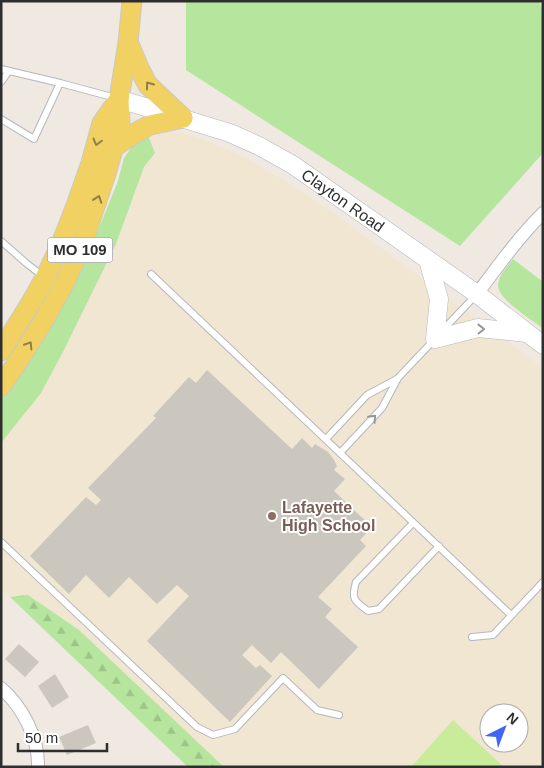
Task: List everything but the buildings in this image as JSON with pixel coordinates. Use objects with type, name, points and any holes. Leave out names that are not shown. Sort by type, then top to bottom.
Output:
[{"type":"main road","name":"MO 109","points":[[1,386],[40,328],[65,282],[82,245],[120,125],[119,99],[128,43],[132,1]]},
{"type":"main road","points":[[128,43],[148,85],[183,118]]},
{"type":"main road","name":"MO 109","points":[[1,351],[45,278],[61,244],[78,203],[102,123],[119,99]]},
{"type":"main road","name":"Clayton Road","points":[[119,99],[230,133],[261,147],[293,165],[477,294],[543,344]]},
{"type":"main road","points":[[114,147],[134,133],[150,125],[183,118]]},
{"type":"main road","points":[[428,260],[438,299],[435,338],[478,328],[528,333]]},
{"type":"street","points":[[477,294],[527,228],[543,213]]},
{"type":"street","points":[[1,688],[10,695],[23,715],[34,738],[38,767]]},
{"type":"lane","points":[[1,82],[5,70],[119,99]]},
{"type":"lane","points":[[1,119],[34,139],[60,83]]},
{"type":"lane","points":[[1,241],[45,278]]},
{"type":"lane","points":[[151,274],[511,615]]},
{"type":"lane","points":[[340,453],[382,408],[398,378],[477,294]]},
{"type":"lane","points":[[326,439],[367,394],[398,378]]},
{"type":"lane","points":[[413,523],[356,582],[353,593],[357,603],[368,611],[379,609],[438,546]]},
{"type":"lane","points":[[1,542],[196,726],[213,735],[235,730],[283,678],[317,710],[339,715]]},
{"type":"lane","points":[[472,637],[493,635],[543,582]]},
{"type":"shaded area","name":"Lafayette High School","points":[[165,129],[205,140],[246,158],[287,182],[339,217],[543,368],[543,767],[224,767],[79,630],[28,595],[10,597],[1,588],[1,443],[41,393],[64,350],[116,244],[144,167],[155,153],[147,133]]},
{"type":"green space","points":[[186,1],[537,1],[540,3],[543,14],[543,153],[460,246],[186,70]]},
{"type":"green space","points":[[147,133],[155,153],[144,167],[116,244],[41,393],[1,443],[1,394],[82,264],[118,181],[124,158],[133,145]]},
{"type":"green space","points":[[513,259],[543,282],[543,328],[510,303],[500,291],[498,286],[500,279]]},
{"type":"green space","points":[[28,595],[79,630],[224,767],[188,767],[10,597]]},
{"type":"green space","points":[[453,720],[479,744],[479,753],[489,753],[504,767],[411,767]]},
{"type":"place","name":"Lafayette High School","points":[[272,516]]}]
